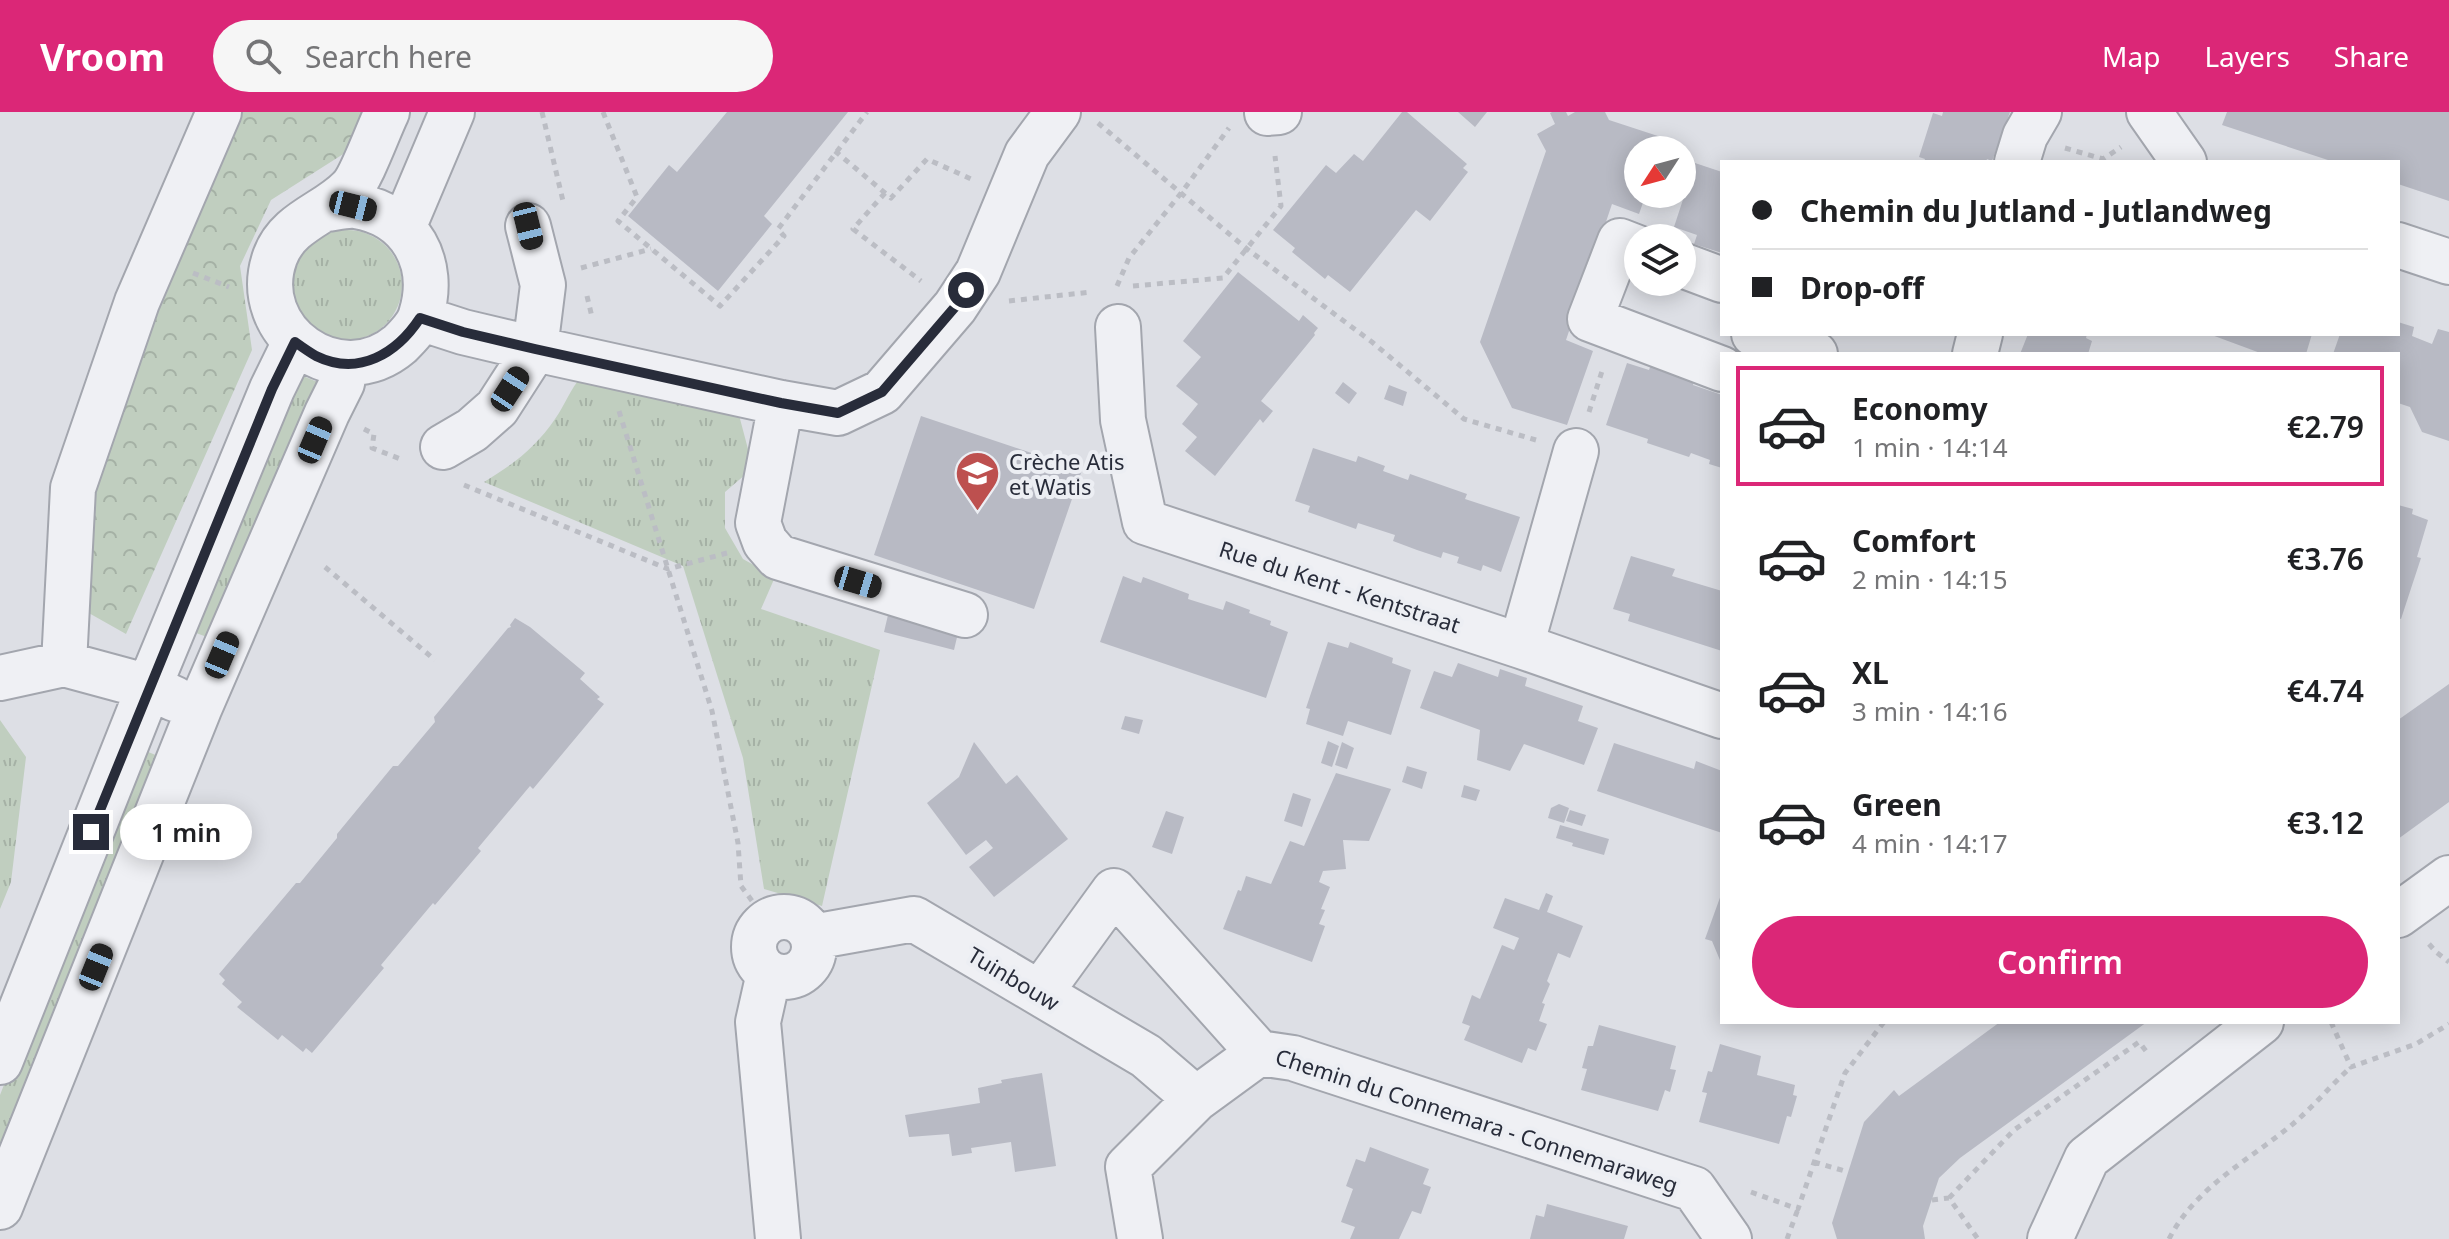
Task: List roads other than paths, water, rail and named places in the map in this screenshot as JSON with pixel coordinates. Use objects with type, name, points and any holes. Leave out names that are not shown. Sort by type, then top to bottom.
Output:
[{"type":"street","points":[[64,664],[73,488],[137,302],[219,112]]},
{"type":"street","points":[[326,209],[353,206],[380,212],[403,228],[421,254],[427,287],[420,318],[408,337],[390,352],[369,361],[346,363],[319,357],[295,342],[280,323],[272,302],[270,278],[275,255],[287,235],[304,219],[326,209],[353,187],[387,112]]},
{"type":"street","points":[[403,228],[452,112]]},
{"type":"street","points":[[420,318],[535,349],[838,413],[882,392],[955,307],[978,272],[1027,154],[1077,117]]},
{"type":"street","points":[[2153,117],[2183,160]]},
{"type":"street","points":[[437,464],[497,408],[535,349],[543,285],[528,226]]},
{"type":"street","points":[[1624,243],[1620,241],[1590,319],[1720,368]]},
{"type":"street","points":[[2400,246],[2449,262]]},
{"type":"street","points":[[1696,270],[1720,279]]},
{"type":"street","name":"Rue du Kent - Kentstraat","points":[[1109,299],[1123,420],[1145,522],[1720,715]]},
{"type":"street","points":[[1757,336],[1809,352]]},
{"type":"street","points":[[0,1062],[149,687],[272,389],[295,342]]},
{"type":"street","points":[[0,1207],[199,709],[342,383],[346,363]]},
{"type":"street","points":[[781,403],[758,523],[765,542],[778,557],[965,615]]},
{"type":"street","points":[[1521,646],[1576,451]]},
{"type":"street","points":[[0,678],[64,664],[149,687],[199,709]]},
{"type":"street","points":[[2400,914],[2449,878]]},
{"type":"street","points":[[1040,993],[1114,891],[1259,1053],[1196,1099],[1128,1167],[1140,1239]]},
{"type":"street","points":[[780,916],[794,918],[806,925],[813,937],[813,952],[808,965],[797,974],[783,977],[769,973],[757,962],[753,947],[757,932],[767,921],[780,916]]},
{"type":"street","name":"Tuinbouw","points":[[813,937],[914,919],[1146,1056],[1196,1099]]},
{"type":"street","points":[[769,973],[758,1022],[778,1239]]},
{"type":"street","points":[[2050,1239],[2087,1158],[2258,1024]]},
{"type":"street","name":"Chemin du Connemara - Connemaraweg","points":[[1259,1053],[1293,1058],[1694,1189],[1729,1239]]},
{"type":"place","name":"Crèche Atis et Watis","points":[[978,513]]}]
